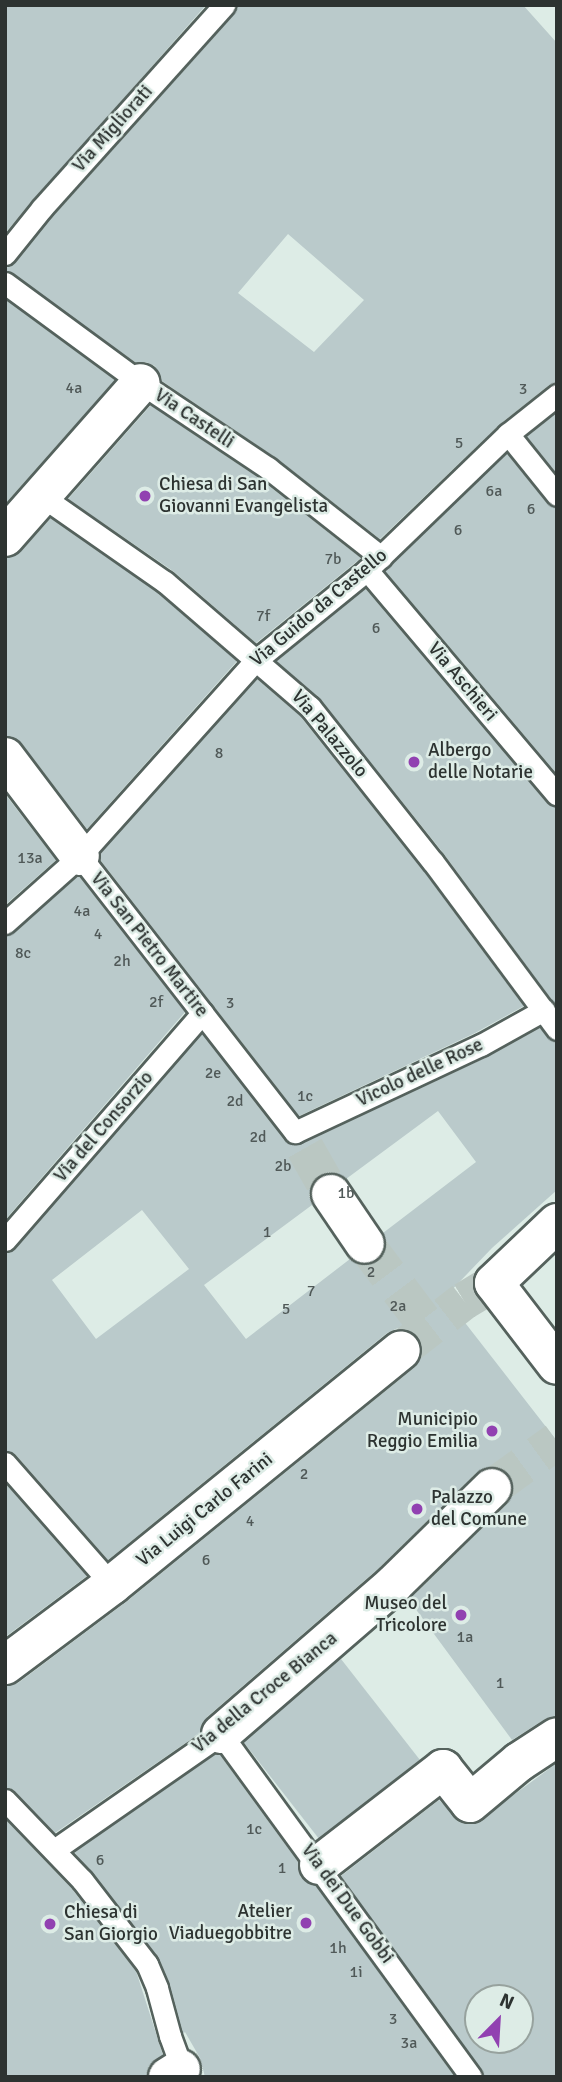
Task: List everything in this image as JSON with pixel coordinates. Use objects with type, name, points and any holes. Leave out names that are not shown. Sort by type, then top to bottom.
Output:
[{"type":"street","points":[[5,537],[141,383]]},
{"type":"street","name":"Via San Pietro Martire","points":[[5,757],[80,856]]},
{"type":"street","points":[[331,1194],[365,1244]]},
{"type":"street","points":[[557,1223],[494,1283],[557,1365]]},
{"type":"street","name":"Via Luigi Carlo Farini","points":[[5,1665],[111,1585],[401,1350]]},
{"type":"street","name":"Via della Croce Bianca","points":[[221,1734],[394,1584],[492,1489]]},
{"type":"street","points":[[319,1865],[443,1769],[470,1803],[519,1762],[557,1737]]},
{"type":"lane","name":"Via Migliorati","points":[[5,254],[42,208],[224,5]]},
{"type":"lane","name":"Via Castelli","points":[[5,283],[141,383],[268,468],[374,564]]},
{"type":"lane","name":"Via Guido da Castello","points":[[5,923],[80,856],[255,661],[374,564],[508,434],[557,395]]},
{"type":"lane","points":[[508,434],[557,495]]},
{"type":"lane","name":"Via Palazzolo","points":[[43,497],[165,582],[310,707],[433,862],[557,1029]]},
{"type":"lane","name":"Via Aschieri","points":[[374,564],[557,795]]},
{"type":"lane","name":"Via San Pietro Martire","points":[[80,856],[295,1132]]},
{"type":"lane","name":"Vicolo delle Rose","points":[[295,1132],[481,1045],[544,1010]]},
{"type":"lane","name":"Via del Consorzio","points":[[5,1240],[202,1013]]},
{"type":"lane","points":[[5,1463],[111,1585]]},
{"type":"lane","name":"Via della Croce Bianca","points":[[54,1850],[221,1734]]},
{"type":"lane","name":"Via dei Due Gobbi","points":[[221,1734],[471,2077]]},
{"type":"lane","points":[[5,1800],[82,1880],[146,1964],[158,1988],[178,2074]]},
{"type":"building","points":[[5,5],[206,5],[5,233]]},
{"type":"building","points":[[237,5],[523,5],[557,43],[557,382],[549,385],[500,424],[380,539],[276,458],[162,381],[155,366],[146,362],[135,362],[5,270],[234,14]],"holes":[[[288,234],[364,300],[314,352],[238,293]]]},
{"type":"building","points":[[5,299],[115,380],[5,504]]},
{"type":"building","points":[[151,405],[260,479],[361,558],[256,643],[173,571],[68,499]]},
{"type":"building","points":[[557,412],[557,474],[526,436]]},
{"type":"building","points":[[507,453],[547,503],[557,508],[557,774],[385,571]]},
{"type":"building","points":[[51,518],[157,592],[237,661],[87,829],[22,744],[5,736],[5,558],[21,551]]},
{"type":"building","points":[[365,588],[547,803],[557,808],[557,1007],[444,854],[320,699],[276,661]]},
{"type":"building","points":[[257,679],[300,716],[423,870],[524,1006],[475,1033],[299,1116],[101,861],[101,852]]},
{"type":"building","points":[[5,794],[56,860],[5,905]]},
{"type":"building","points":[[76,877],[80,877],[185,1012],[5,1220],[5,936],[14,933]]},
{"type":"building","points":[[540,1027],[547,1037],[557,1042],[557,1190],[492,1248],[445,1297],[557,1441],[557,1715],[545,1719],[512,1740],[409,1600],[513,1495],[513,1483],[508,1473],[499,1467],[487,1467],[477,1472],[379,1568],[207,1717],[200,1733],[55,1833],[14,1791],[5,1787],[5,1686],[18,1683],[126,1602],[415,1367],[421,1358],[423,1347],[418,1337],[409,1330],[398,1328],[387,1333],[108,1560],[15,1454],[5,1450],[5,1253],[15,1249],[202,1033],[285,1140],[295,1145],[487,1057]],"holes":[[[438,1111],[476,1162],[383,1233],[387,1243],[385,1253],[378,1262],[366,1266],[350,1259],[246,1339],[204,1285],[312,1205],[309,1195],[311,1185],[318,1176],[330,1172],[346,1179]],[[142,1210],[189,1269],[96,1339],[52,1280]]]},
{"type":"building","points":[[5,1483],[87,1576],[5,1637]]},
{"type":"building","points":[[341,1659],[420,1760],[319,1839],[240,1738]]},
{"type":"building","points":[[214,1755],[220,1755],[298,1862],[301,1878],[316,1886],[455,2077],[205,2077],[200,2058],[185,2032],[183,2034],[159,1959],[74,1852]]},
{"type":"building","points":[[557,1763],[557,2077],[484,2077],[468,2054],[534,2054],[534,1984],[464,1984],[464,2049],[341,1876],[439,1800],[462,1823],[474,1824]]},
{"type":"building","name":"Chiesa di San Giorgio","points":[[5,1819],[72,1889],[136,1971],[163,2055],[149,2066],[146,2077],[5,2077]]},
{"type":"tunnel","points":[[305,1148],[331,1194]]},
{"type":"tunnel","points":[[365,1244],[429,1329]]},
{"type":"tunnel","points":[[401,1350],[464,1301],[494,1283]]},
{"type":"tunnel","points":[[492,1488],[557,1441]]},
{"type":"place","name":"Chiesa di San Giovanni Evangelista","points":[[145,496]]},
{"type":"place","name":"Albergo delle Notarie","points":[[414,762]]},
{"type":"place","name":"Municipio Reggio Emilia","points":[[492,1431]]},
{"type":"place","name":"Palazzo del Comune","points":[[417,1509]]},
{"type":"place","name":"Museo del Tricolore","points":[[461,1615]]},
{"type":"place","name":"Atelier Viaduegobbitre","points":[[306,1923]]},
{"type":"place","name":"Chiesa di San Giorgio","points":[[50,1924]]}]
